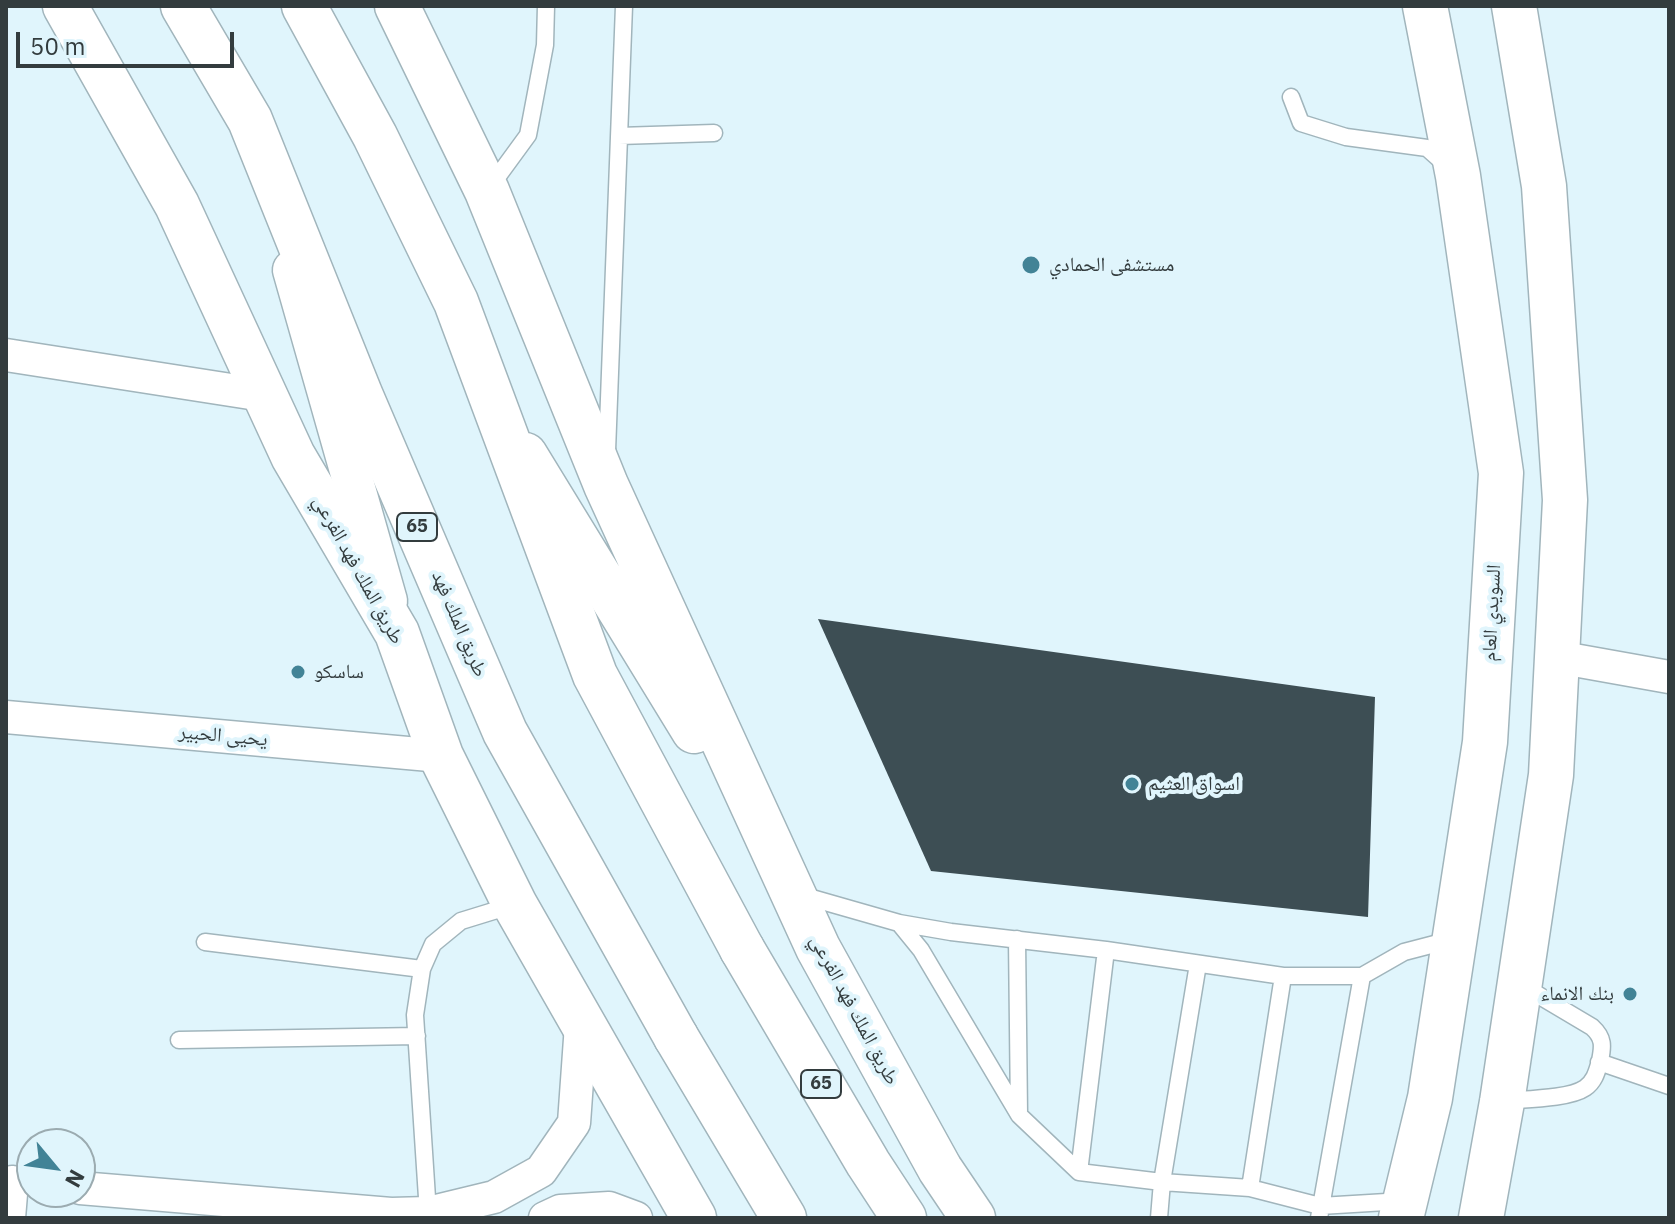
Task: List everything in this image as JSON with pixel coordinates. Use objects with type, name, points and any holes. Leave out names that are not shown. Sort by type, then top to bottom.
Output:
[{"type":"main road","name":"طريق الملك فهد الفرعي","points":[[65,6],[177,205],[293,456],[397,633],[441,756],[515,905],[694,1218]]},
{"type":"main road","name":"طريق الملك فهد","points":[[183,6],[250,120],[360,394],[505,732],[676,1037],[784,1218]]},
{"type":"main road","name":"65","points":[[304,6],[375,136],[456,302],[595,675],[742,949],[868,1163],[904,1218]]},
{"type":"main road","name":"طريق الملك فهد الفرعي","points":[[397,6],[487,191],[606,485],[818,948],[940,1169],[973,1218]]},
{"type":"main road","name":"السويدي العام","points":[[1403,1210],[1430,1098],[1485,742],[1501,473],[1458,176],[1425,6]]},
{"type":"main road","points":[[1481,1218],[1502,1102],[1551,775],[1565,500],[1544,186],[1514,6]]},
{"type":"main road","points":[[494,406],[794,893]]},
{"type":"street","points":[[250,120],[397,633]]},
{"type":"street","points":[[6,355],[263,395]]},
{"type":"street","points":[[1557,657],[1669,677]]},
{"type":"street","name":"يحيى الحبير","points":[[6,717],[441,756]]},
{"type":"street","points":[[96,1189],[392,1216],[428,1213],[494,1197],[541,1171],[574,1123],[581,1025]]},
{"type":"street","points":[[9,1218],[16,1186]]},
{"type":"street","points":[[545,1218],[560,1211],[609,1208],[636,1218]]},
{"type":"lane","points":[[487,191],[528,135],[545,45],[546,6]]},
{"type":"lane","points":[[606,485],[624,6]]},
{"type":"lane","points":[[1291,97],[1301,123],[1346,137],[1427,148],[1458,176]]},
{"type":"lane","points":[[619,136],[714,133]]},
{"type":"lane","points":[[794,893],[899,923],[1283,976],[1362,976],[1404,952],[1455,939]]},
{"type":"lane","points":[[428,1213],[415,1015],[422,969],[433,944],[461,921],[515,905]]},
{"type":"lane","points":[[899,923],[921,950],[1019,1115],[1079,1172],[1250,1188],[1319,1212],[1403,1210]]},
{"type":"lane","points":[[1017,939],[1019,1115]]},
{"type":"lane","points":[[205,942],[422,969]]},
{"type":"lane","points":[[1079,1172],[1106,950]]},
{"type":"lane","points":[[1159,1218],[1162,1182],[1198,964]]},
{"type":"lane","points":[[1250,1188],[1283,976]]},
{"type":"lane","points":[[1319,1212],[1362,976]]},
{"type":"lane","points":[[1502,1102],[1577,1092],[1588,1086],[1596,1075],[1604,1045],[1599,1033],[1520,984]]},
{"type":"lane","points":[[179,1040],[417,1036]]},
{"type":"lane","points":[[1599,1062],[1669,1086]]},
{"type":"building","name":"اسواق العثيم","points":[[818,619],[1375,697],[1368,917],[931,871]]},
{"type":"place","name":"مستشفى الحمادي","points":[[1031,265]]},
{"type":"place","name":"ساسكو","points":[[298,672]]},
{"type":"place","name":"اسواق العثيم","points":[[1132,784]]},
{"type":"place","name":"بنك الانماء","points":[[1630,994]]}]
